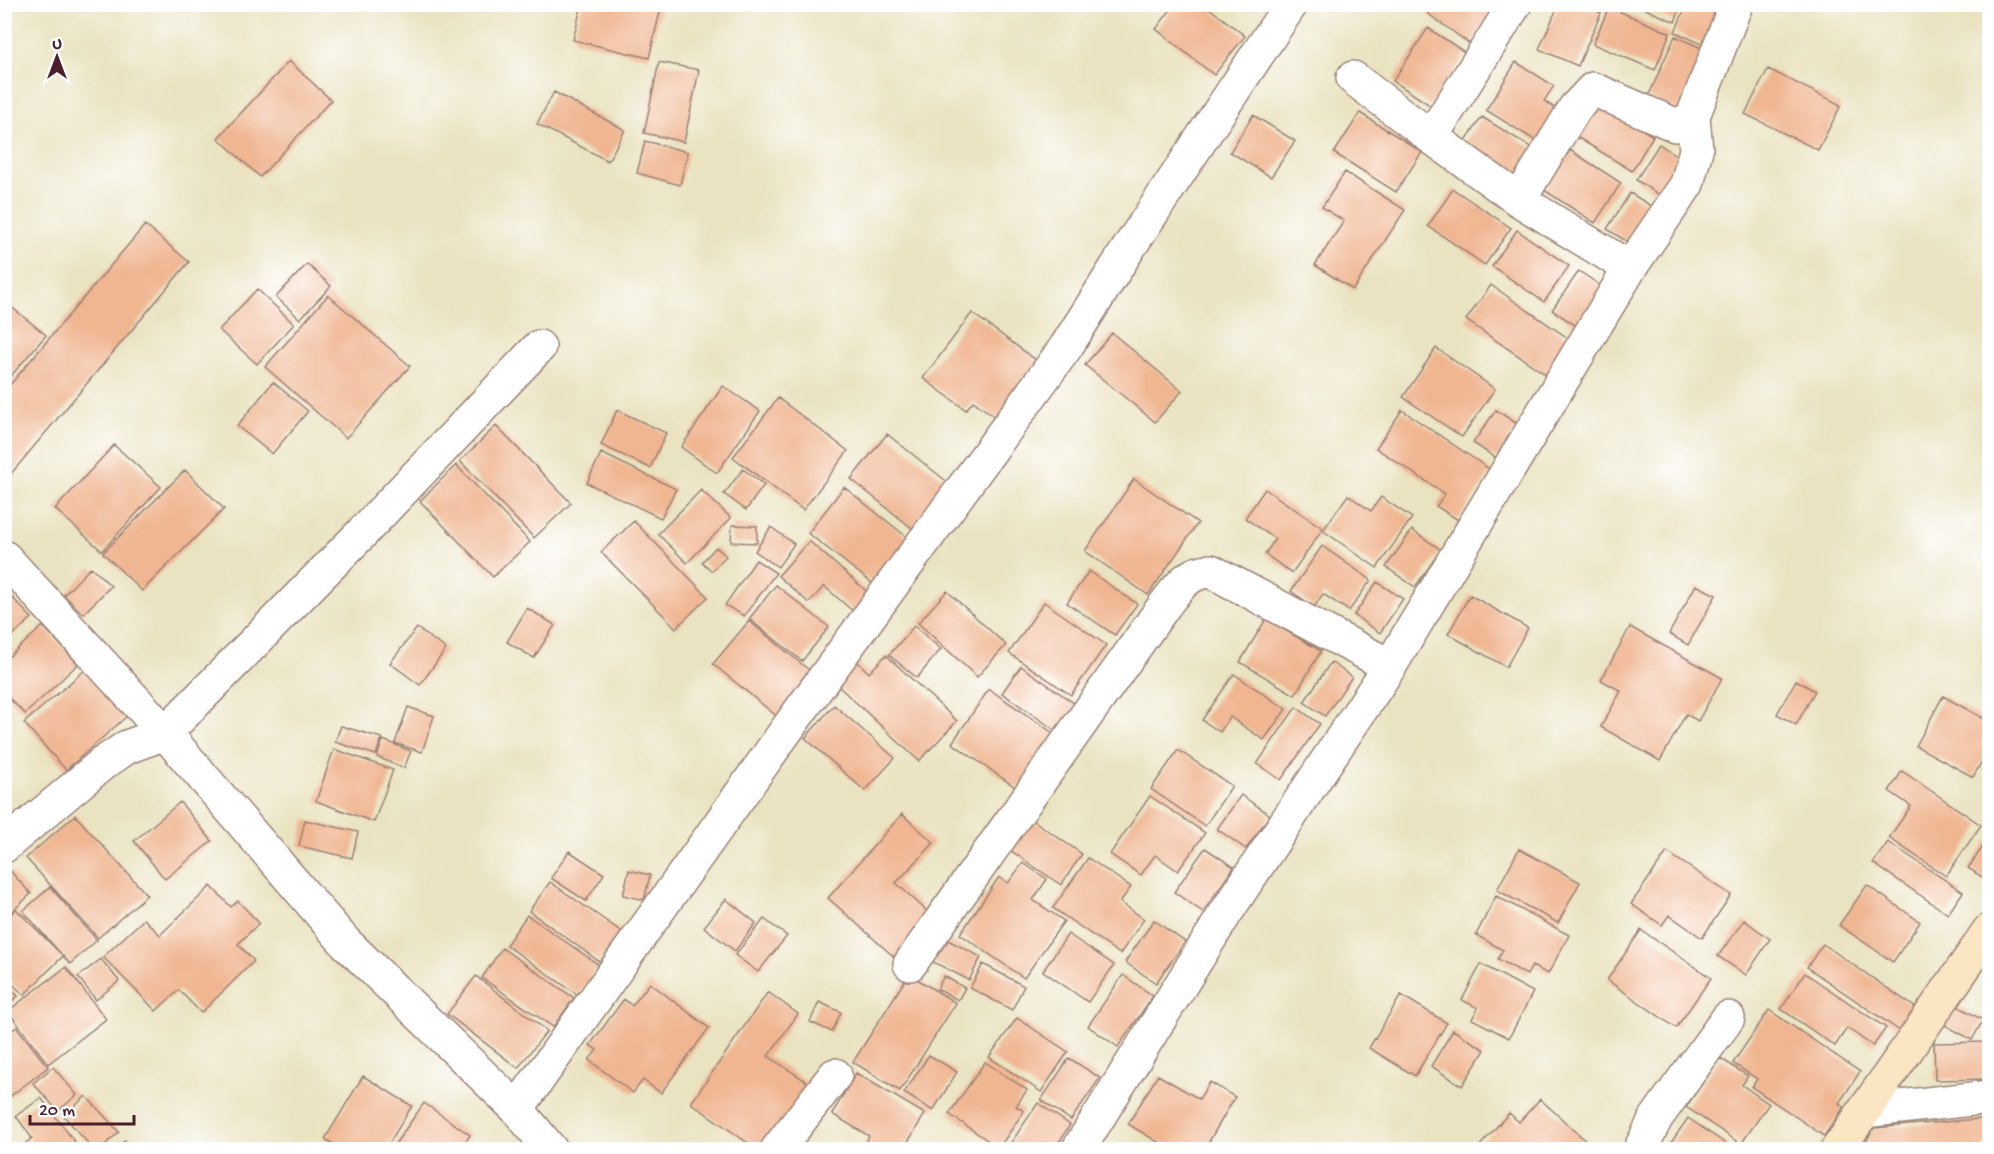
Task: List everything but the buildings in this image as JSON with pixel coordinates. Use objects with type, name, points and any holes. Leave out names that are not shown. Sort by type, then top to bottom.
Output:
[{"type":"street","points":[[517,1109],[795,718],[1066,347],[1136,236],[1291,4]]},
{"type":"street","points":[[1431,137],[1515,4]]},
{"type":"street","points":[[1078,1149],[1225,914],[1390,666],[1630,267],[1687,184],[1696,150],[1693,116],[1736,4]]},
{"type":"street","points":[[1353,78],[1519,200],[1630,267]]},
{"type":"street","points":[[1519,200],[1575,108],[1593,89],[1675,125],[1693,116]]},
{"type":"street","points":[[4,846],[102,764],[128,747],[165,733],[362,533],[539,348]]},
{"type":"street","points":[[4,557],[165,733],[345,942],[517,1109],[551,1149]]},
{"type":"street","points":[[910,964],[1164,606],[1183,582],[1193,575],[1202,571],[1211,571],[1390,666]]},
{"type":"street","points":[[1837,1149],[1989,930]]},
{"type":"street","points":[[1640,1149],[1656,1118],[1728,1018]]},
{"type":"street","points":[[777,1149],[835,1075]]},
{"type":"street","points":[[1864,1111],[1989,1097]]}]
